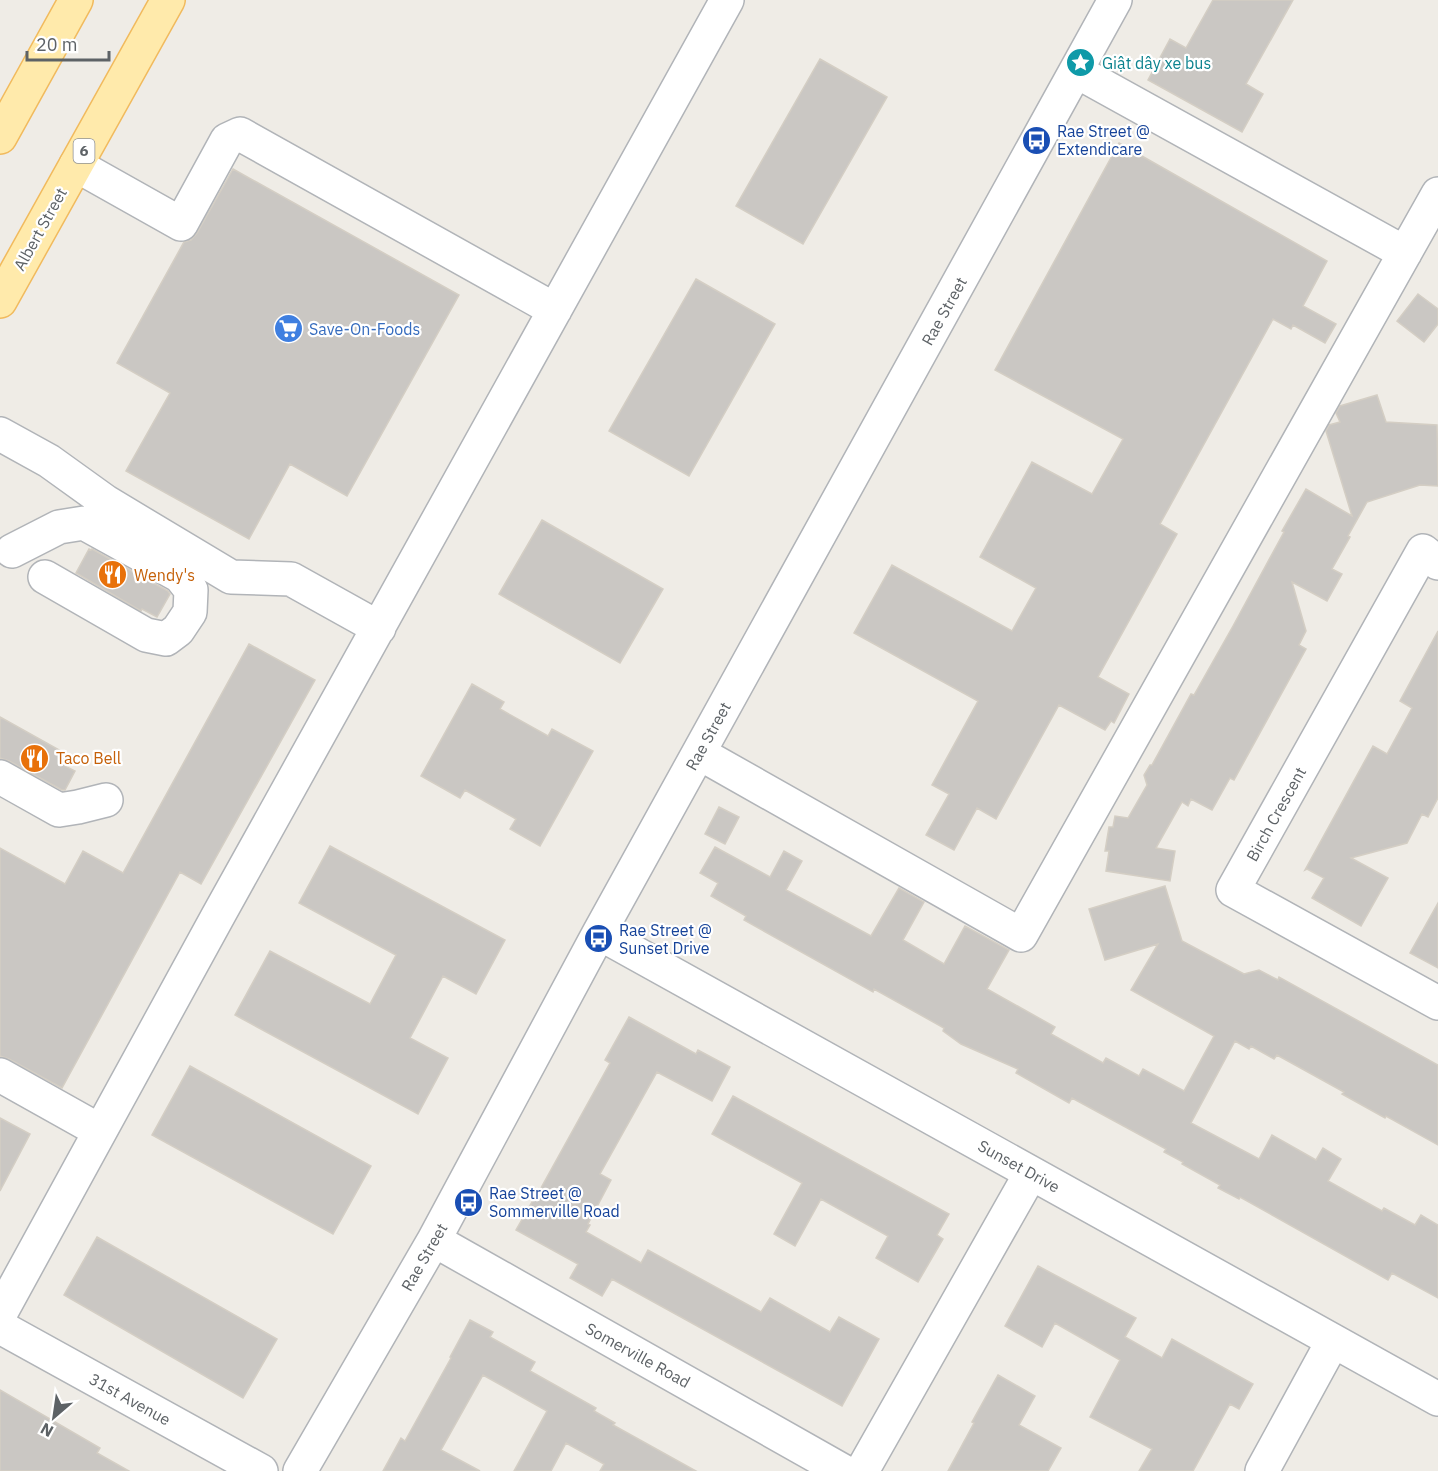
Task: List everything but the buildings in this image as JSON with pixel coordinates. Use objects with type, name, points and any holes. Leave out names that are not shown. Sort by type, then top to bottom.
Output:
[{"type":"main road","points":[[0,137],[76,0]]},
{"type":"main road","name":"Albert Street","points":[[0,301],[168,0]]},
{"type":"street","points":[[0,1314],[218,916],[727,0]]},
{"type":"street","name":"Rae Street","points":[[300,1471],[434,1240],[599,933],[1115,0]]},
{"type":"street","points":[[1076,71],[1405,253]]},
{"type":"street","points":[[76,165],[181,224],[227,140],[240,134],[555,310]]},
{"type":"street","points":[[699,753],[1021,935],[1438,194]]},
{"type":"street","points":[[0,434],[49,461],[106,502],[231,577],[291,579],[379,628]]},
{"type":"street","points":[[12,551],[59,527],[84,524],[180,576],[191,590],[190,612],[178,630],[166,639],[146,635],[45,577]]},
{"type":"street","name":"Birch Crescent","points":[[1438,563],[1423,551],[1233,890],[1438,1003]]},
{"type":"street","points":[[0,777],[58,810],[106,800]]},
{"type":"street","name":"Sunset Drive","points":[[599,933],[1438,1399]]},
{"type":"street","points":[[0,1075],[100,1131]]},
{"type":"street","points":[[862,1471],[1031,1173]]},
{"type":"street","name":"Somerville Road","points":[[434,1240],[843,1471]]},
{"type":"street","name":"31st Avenue","points":[[0,1327],[261,1471]]},
{"type":"street","points":[[1262,1471],[1333,1341]]},
{"type":"place","name":"Giật dây xe bus","points":[[1081,63]]},
{"type":"place","name":"Rae Street @ Extendicare","points":[[1036,140]]},
{"type":"place","name":"Save-On-Foods","points":[[288,329]]},
{"type":"place","name":"Wendy's","points":[[113,575]]},
{"type":"place","name":"Taco Bell","points":[[35,758]]},
{"type":"place","name":"Rae Street @ Sunset Drive","points":[[598,939]]},
{"type":"place","name":"Rae Street @ Sommerville Road","points":[[468,1202]]}]
